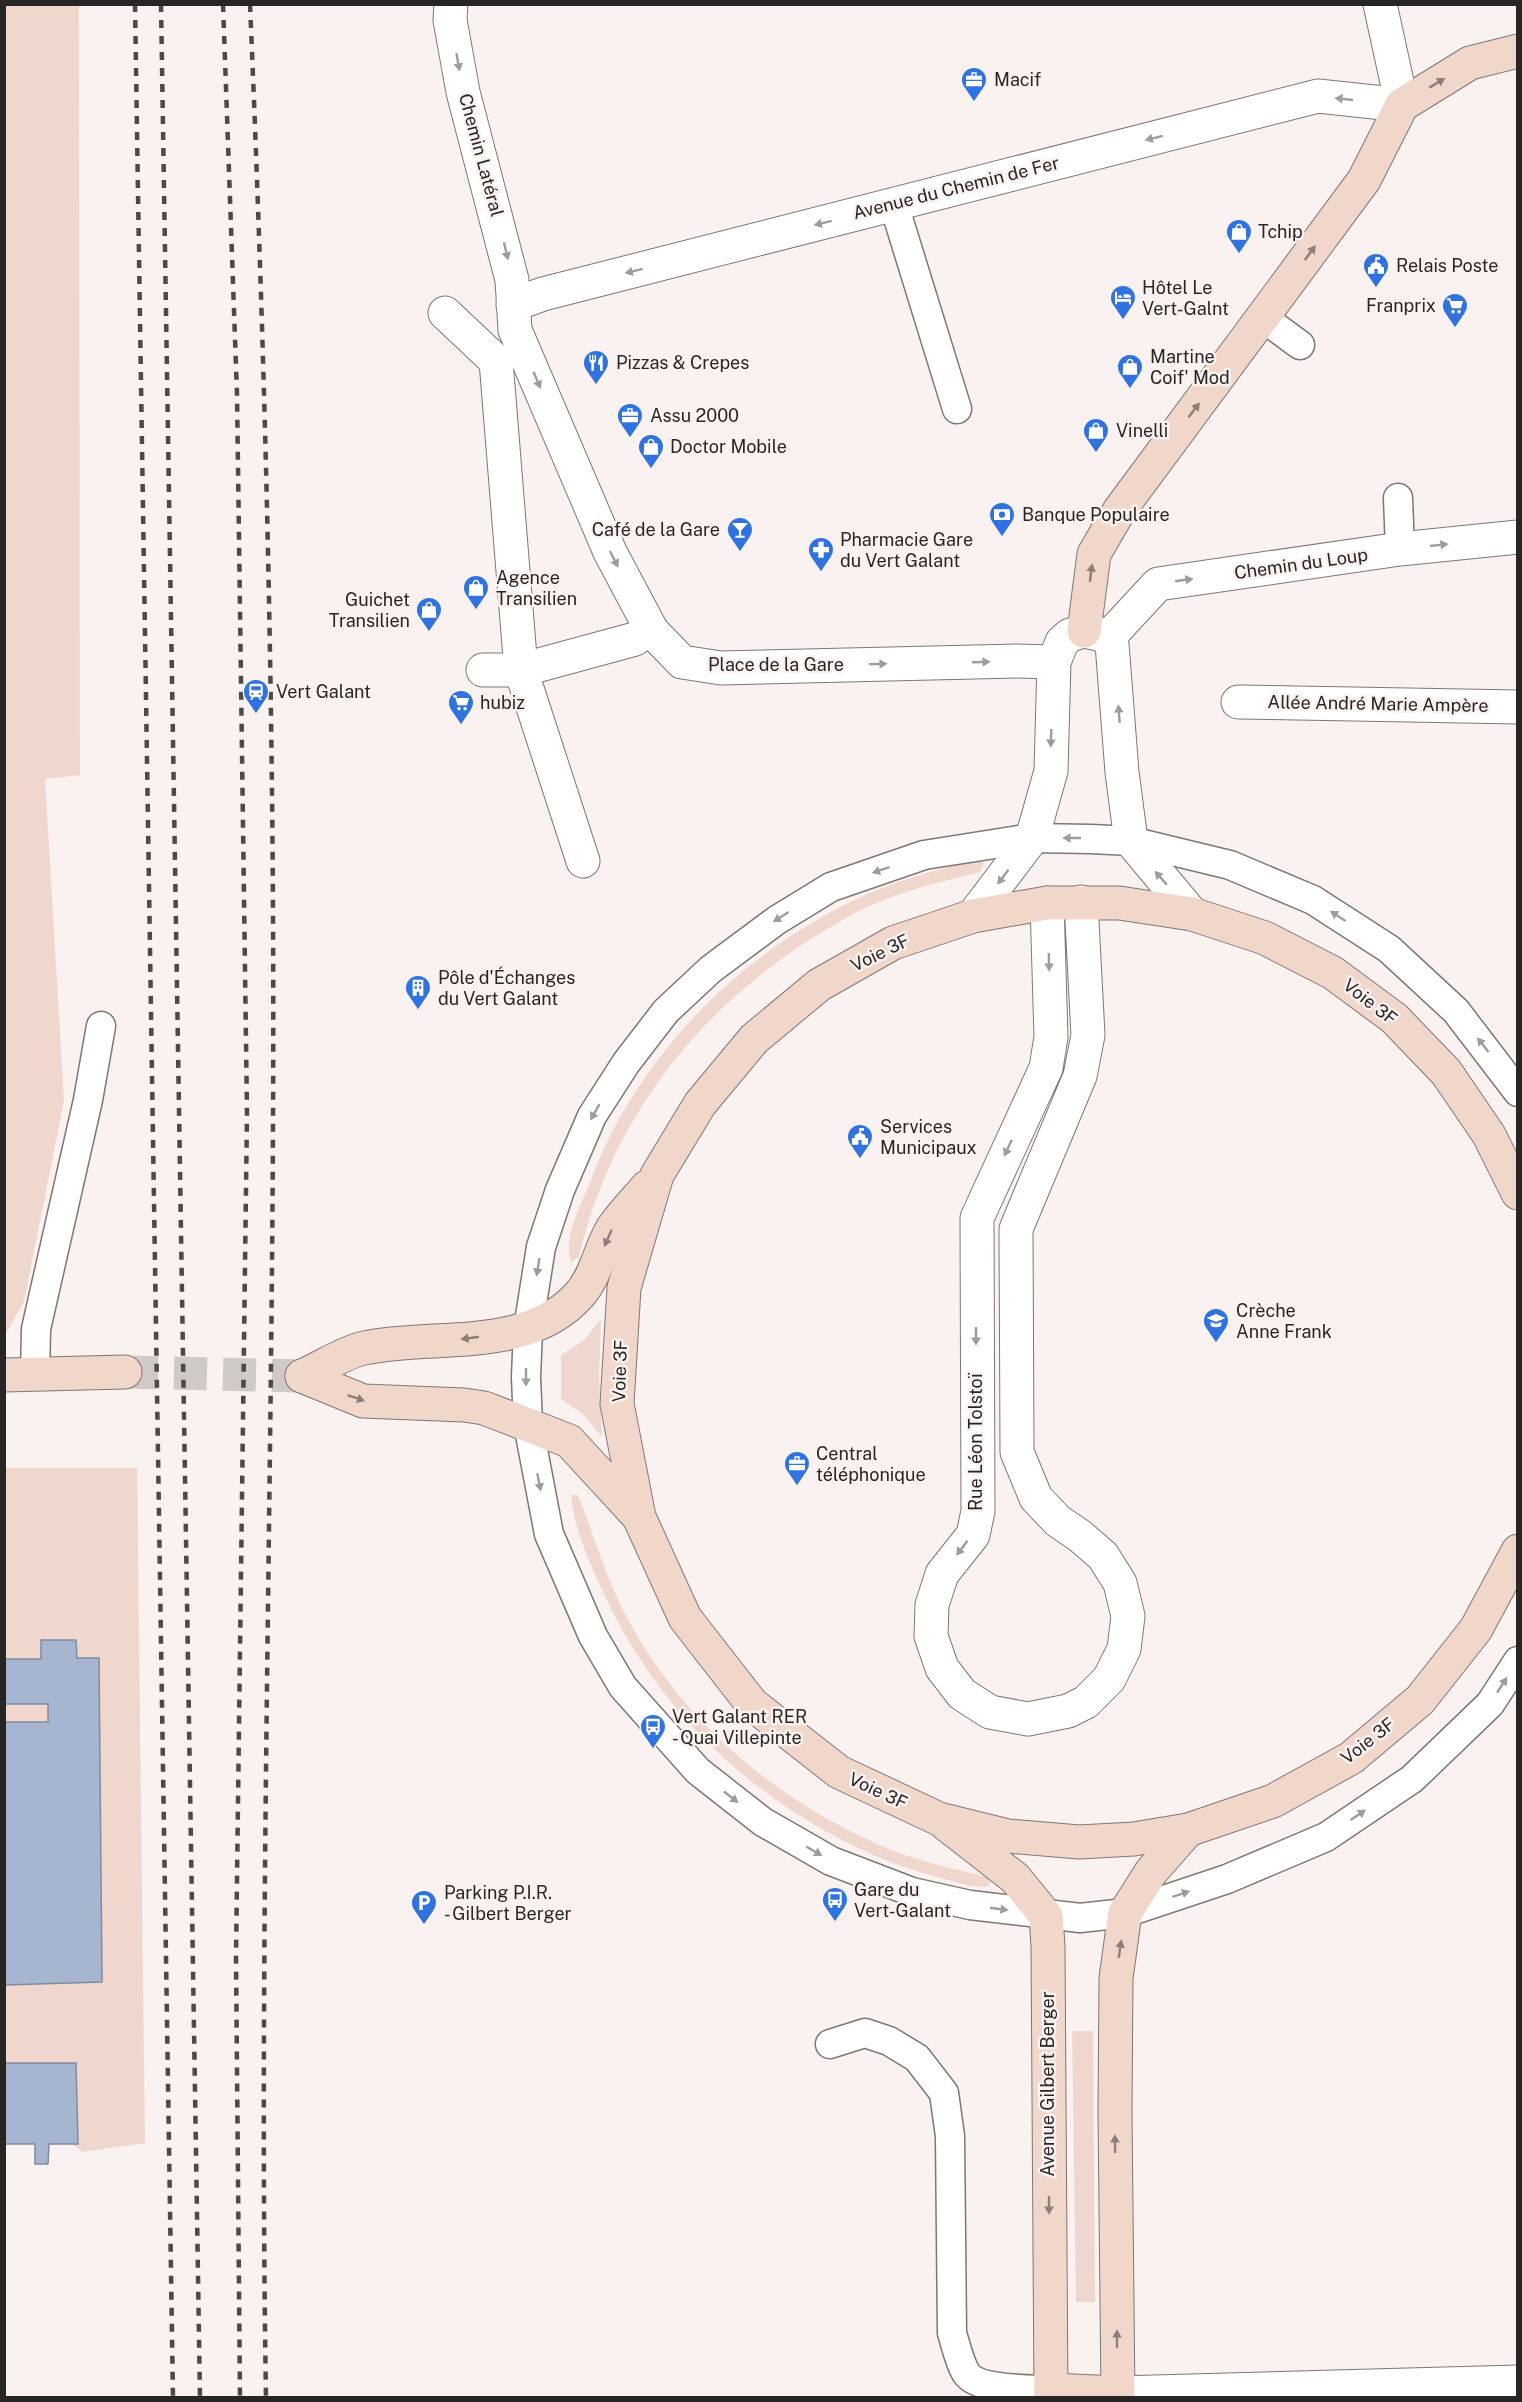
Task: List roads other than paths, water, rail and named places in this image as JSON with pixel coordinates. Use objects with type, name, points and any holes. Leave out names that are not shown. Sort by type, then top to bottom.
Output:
[{"type":"main road","points":[[1096,635],[1094,555],[1119,511],[1364,180],[1402,105],[1470,63],[1518,51]]},
{"type":"main road","name":"Voie 3F","points":[[1518,1193],[1490,1135],[1446,1072],[1394,1018],[1333,973],[1265,938],[1192,914],[1157,908],[1082,902],[1047,903],[973,916],[893,944],[811,992],[754,1039],[700,1104],[657,1175],[624,1288],[617,1392],[617,1404],[639,1517],[685,1618],[752,1704],[839,1772],[939,1819],[1008,1836],[1079,1842],[1134,1839],[1188,1830],[1273,1801],[1351,1758],[1420,1700],[1476,1629],[1518,1551]]},
{"type":"main road","points":[[639,1517],[569,1441],[484,1408],[464,1405],[363,1401],[302,1376],[362,1348],[409,1342],[463,1340],[528,1329],[554,1315],[580,1294],[596,1267],[612,1229],[657,1175]]},
{"type":"main road","points":[[20,1375],[125,1372]]},
{"type":"main road","points":[[939,1819],[1015,1878],[1046,1916]]},
{"type":"main road","points":[[1051,2394],[1117,2395],[1114,2112],[1116,1978],[1125,1913],[1151,1872],[1188,1830]]},
{"type":"main road","name":"Avenue Gilbert Berger","points":[[1046,1916],[1051,2394]]},
{"type":"street","name":"Chemin Latéral","points":[[451,4],[450,20],[464,92],[505,244],[512,280],[513,305]]},
{"type":"street","points":[[1380,4],[1402,105]]},
{"type":"street","name":"Avenue du Chemin de Fer","points":[[513,305],[543,294],[1318,96],[1402,105]]},
{"type":"street","name":"Place de la Gare","points":[[513,305],[515,330],[610,552],[652,631],[682,662],[721,668],[1054,662]]},
{"type":"street","points":[[445,313],[504,358],[521,670],[583,861]]},
{"type":"street","name":"Chemin du Loup","points":[[1096,635],[1158,584],[1400,549],[1518,537]]},
{"type":"street","points":[[973,916],[1032,838],[1051,771],[1054,662],[1062,642],[1070,635],[1096,635],[1112,644],[1122,772],[1131,841],[1192,914]]},
{"type":"street","points":[[483,670],[521,670],[635,639]]},
{"type":"street","name":"Allée André Marie Ampère","points":[[1238,702],[1518,706]]},
{"type":"street","name":"Rue Léon Tolstoï","points":[[1047,903],[1051,1037],[1046,1068],[977,1218],[978,1511],[973,1535],[942,1574],[932,1605],[931,1636],[942,1668],[962,1694],[990,1712],[1028,1719],[1068,1711],[1086,1702],[1109,1679],[1124,1649],[1128,1616],[1120,1583],[1103,1556],[1058,1521],[1036,1498],[1017,1452],[1016,1229],[1080,1077],[1088,1035],[1082,902]]},
{"type":"street","points":[[1117,2395],[1518,2382]]},
{"type":"lane","points":[[894,204],[957,410]]},
{"type":"lane","points":[[1262,317],[1300,345]]},
{"type":"lane","points":[[1398,498],[1400,549]]},
{"type":"lane","points":[[1518,1092],[1456,1011],[1380,943],[1314,900],[1230,865],[1131,841],[1032,838],[924,855],[831,887],[777,920],[720,962],[666,1011],[626,1063],[592,1116],[560,1190],[541,1247],[528,1329],[526,1377],[528,1424],[549,1533],[593,1636],[623,1687],[698,1771],[763,1822],[831,1861],[912,1892],[970,1905],[1046,1916],[1080,1918],[1125,1913],[1227,1879],[1326,1837],[1412,1779],[1490,1704],[1518,1661]]},
{"type":"lane","points":[[20,1375],[36,1329],[88,1100],[100,1026]]},
{"type":"lane","points":[[830,2044],[865,2032],[889,2041],[917,2058],[944,2093],[950,2136],[952,2333],[959,2358],[967,2375],[989,2386],[1051,2394]]},
{"type":"water","points":[[41,1640],[76,1640],[77,1658],[99,1658],[102,1982],[5,1985],[5,1722],[48,1722],[48,1704],[5,1704],[5,1659],[41,1659]]},
{"type":"water","points":[[5,2063],[76,2063],[78,2144],[49,2144],[48,2164],[35,2164],[35,2144],[5,2144]]},
{"type":"tunnel","points":[[125,1372],[302,1376]]},
{"type":"railway","points":[[135,4],[173,2398]]},
{"type":"railway","points":[[161,4],[200,2398]]},
{"type":"railway","points":[[223,4],[237,394],[247,1113],[236,1957],[240,2398]]},
{"type":"railway","points":[[250,4],[265,424],[271,703],[273,983],[264,2079],[266,2398]]},
{"type":"place","name":"Macif","points":[[974,103]]},
{"type":"place","name":"Tchip","points":[[1239,255]]},
{"type":"place","name":"Relais Poste","points":[[1376,289]]},
{"type":"place","name":"Hôtel Le Vert-Galnt","points":[[1123,321]]},
{"type":"place","name":"Franprix","points":[[1455,329]]},
{"type":"place","name":"Pizzas & Crepes","points":[[596,386]]},
{"type":"place","name":"Martine Coif' Mod","points":[[1130,390]]},
{"type":"place","name":"Assu 2000","points":[[630,439]]},
{"type":"place","name":"Vinelli","points":[[1096,454]]},
{"type":"place","name":"Doctor Mobile","points":[[651,470]]},
{"type":"place","name":"Banque Populaire","points":[[1002,538]]},
{"type":"place","name":"Café de la Gare","points":[[740,553]]},
{"type":"place","name":"Pharmacie Gare du Vert Galant","points":[[821,573]]},
{"type":"place","name":"Agence Transilien","points":[[476,611]]},
{"type":"place","name":"Guichet Transilien","points":[[429,633]]},
{"type":"place","name":"Vert Galant","points":[[256,715]]},
{"type":"place","name":"hubiz","points":[[461,726]]},
{"type":"place","name":"Pôle d'Échanges du Vert Galant","points":[[418,1011]]},
{"type":"place","name":"Services Municipaux","points":[[860,1160]]},
{"type":"place","name":"Crèche Anne Frank","points":[[1216,1344]]},
{"type":"place","name":"Central téléphonique","points":[[797,1487]]},
{"type":"place","name":"Vert Galant RER - Quai Villepinte","points":[[653,1750]]},
{"type":"place","name":"Gare du Vert-Galant","points":[[835,1923]]},
{"type":"place","name":"Parking P.I.R. - Gilbert Berger","points":[[424,1926]]}]
